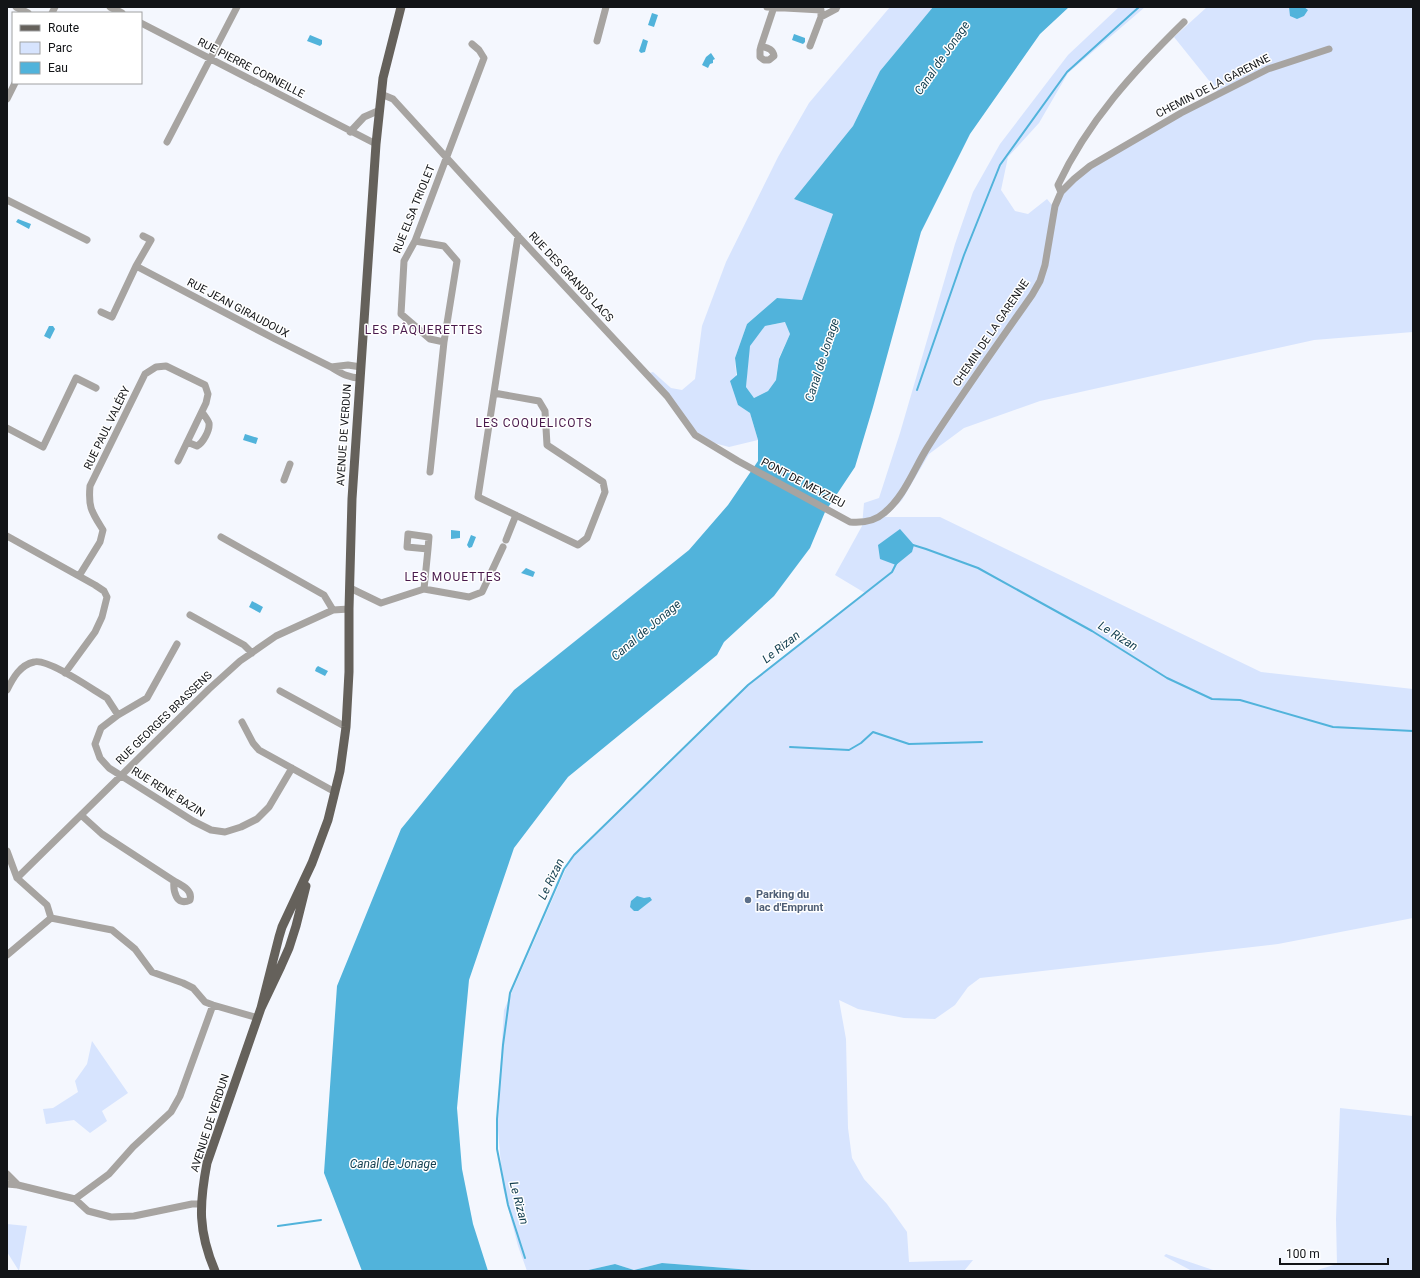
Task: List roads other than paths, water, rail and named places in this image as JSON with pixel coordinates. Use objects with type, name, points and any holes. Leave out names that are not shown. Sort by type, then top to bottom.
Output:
[{"type":"main road","name":"AVENUE DE VERDUN","points":[[262,1008],[282,926],[312,863],[328,820],[340,771],[346,727],[349,672],[352,499],[376,144],[382,78],[401,7]]},
{"type":"main road","name":"AVENUE DE VERDUN","points":[[215,1271],[209,1258],[204,1237],[200,1204],[207,1163],[258,1018],[289,948],[312,863]]},
{"type":"street","points":[[16,7],[26,12]]},
{"type":"street","points":[[167,142],[237,7]]},
{"type":"street","points":[[597,41],[606,7]]},
{"type":"street","points":[[761,46],[772,7],[822,11],[836,9],[837,7]]},
{"type":"street","points":[[810,46],[822,11]]},
{"type":"street","points":[[1061,192],[1058,185],[1086,133],[1143,62],[1184,22]]},
{"type":"street","name":"RUE PIERRE CORNEILLE","points":[[142,24],[350,132],[376,144]]},
{"type":"street","name":"RUE ELSA TRIOLET","points":[[444,342],[430,339],[401,314],[404,261],[415,241],[484,58],[479,50],[472,44]]},
{"type":"street","name":"CHEMIN DE LA GARENNE","points":[[845,518],[850,522],[859,523],[871,521],[883,514],[899,498],[928,447],[1040,281],[1045,265],[1055,206],[1061,192],[1090,166],[1181,113],[1268,69],[1329,49]]},
{"type":"street","points":[[7,99],[14,84]]},
{"type":"street","name":"RUE DES GRANDS LACS","points":[[381,94],[393,98],[518,236],[667,396],[695,436],[751,468]]},
{"type":"street","points":[[350,132],[364,117],[380,110]]},
{"type":"street","points":[[7,200],[88,240]]},
{"type":"street","points":[[101,312],[112,317],[150,240],[143,236]]},
{"type":"street","points":[[494,393],[539,401],[545,411],[547,445],[604,482],[605,492],[587,538],[578,545],[478,497],[518,236]]},
{"type":"street","points":[[415,241],[444,246],[457,261],[444,342],[430,472]]},
{"type":"street","name":"RUE JEAN GIRAUDOUX","points":[[136,266],[346,376],[360,378]]},
{"type":"street","points":[[331,367],[348,365],[361,367]]},
{"type":"street","name":"RUE PAUL VALÉRY","points":[[79,576],[100,542],[103,530],[94,515],[89,502],[90,486],[146,374],[156,367],[166,366],[205,385],[208,394],[202,412],[178,461]]},
{"type":"street","points":[[7,428],[43,447],[76,378],[96,388]]},
{"type":"street","points":[[188,442],[197,446],[200,444],[208,430],[209,422],[202,412]]},
{"type":"street","points":[[284,480],[290,464]]},
{"type":"street","name":"PONT DE MEYZIEU","points":[[751,468],[845,518]]},
{"type":"street","points":[[350,588],[381,603],[424,589],[469,597],[482,592],[516,516]]},
{"type":"street","points":[[7,536],[104,591],[107,597],[102,617],[95,632],[65,673]]},
{"type":"street","points":[[221,537],[324,595],[332,610]]},
{"type":"street","points":[[424,589],[428,549]]},
{"type":"street","name":"RUE GEORGES BRASSENS","points":[[17,878],[209,689],[240,661],[276,636],[332,610],[349,609]]},
{"type":"street","points":[[190,615],[244,645],[252,653]]},
{"type":"street","name":"RUE RENÉ BAZIN","points":[[177,644],[147,698],[101,728],[95,744],[100,758],[109,768],[193,821],[211,830],[225,832],[241,827],[257,819],[270,807],[292,768]]},
{"type":"street","points":[[7,690],[14,676],[23,666],[35,661],[46,662],[106,698],[118,716]]},
{"type":"street","points":[[280,691],[346,727]]},
{"type":"street","points":[[242,722],[253,743],[259,750],[335,792]]},
{"type":"street","points":[[81,815],[102,834],[174,881]]},
{"type":"street","points":[[7,851],[17,878],[47,905],[51,918]]},
{"type":"street","points":[[7,955],[51,918],[103,927],[112,930],[135,949],[152,972],[183,982],[193,988],[205,1002],[258,1018]]},
{"type":"street","points":[[75,1198],[109,1174],[133,1147],[171,1112],[180,1096],[213,1005]]},
{"type":"street","points":[[7,1174],[18,1185]]},
{"type":"street","points":[[7,1184],[18,1185],[75,1198],[88,1211],[111,1217],[134,1216],[192,1204],[200,1204]]},
{"type":"water","name":"Canal de Jonage","points":[[933,7],[1069,7],[1040,34],[970,134],[921,232],[855,467],[825,512],[810,548],[774,596],[724,642],[717,655],[568,777],[514,848],[469,980],[457,1108],[462,1169],[473,1224],[488,1271],[362,1271],[324,1173],[337,986],[401,829],[514,690],[689,550],[728,505],[758,461],[758,440],[750,413],[738,405],[730,381],[737,375],[735,358],[747,324],[777,298],[802,300],[833,214],[794,199],[853,126],[880,71]],"holes":[[[785,322],[790,334],[779,359],[776,380],[768,391],[754,398],[746,387],[750,346],[765,326]]]},
{"type":"water","points":[[1289,7],[1304,7],[1308,10],[1304,16],[1297,19],[1290,16]]},
{"type":"water","points":[[652,13],[658,15],[654,27],[648,25]]},
{"type":"water","points":[[794,34],[805,38],[805,42],[803,44],[792,40]]},
{"type":"water","points":[[310,35],[322,40],[322,44],[320,46],[307,41]]},
{"type":"water","points":[[643,39],[648,41],[645,52],[641,53],[639,51]]},
{"type":"water","points":[[711,53],[715,59],[708,68],[702,65],[706,57]]},
{"type":"water","points":[[18,219],[31,224],[29,229],[16,222]]},
{"type":"water","points":[[49,326],[53,326],[55,329],[50,339],[44,336]]},
{"type":"water","points":[[245,434],[258,438],[256,444],[243,440]]},
{"type":"water","points":[[900,529],[914,545],[912,552],[896,565],[880,559],[878,545]]},
{"type":"water","points":[[451,530],[460,531],[460,538],[451,539]]},
{"type":"water","points":[[471,535],[476,537],[472,547],[469,548],[467,545]]},
{"type":"water","points":[[526,568],[535,572],[533,577],[521,573]]},
{"type":"water","points":[[252,601],[263,607],[260,613],[249,607]]},
{"type":"water","points":[[318,666],[328,671],[325,676],[315,671]]},
{"type":"water","points":[[637,896],[644,898],[650,897],[652,900],[638,911],[634,911],[630,907],[631,901]]},
{"type":"water","points":[[662,1263],[765,1271],[584,1271],[615,1264],[634,1270]]},
{"type":"waterway","points":[[917,390],[964,255],[1000,165],[1067,72],[1139,7]]},
{"type":"waterway","name":"Le Rizan","points":[[913,545],[978,568],[1092,631],[1167,678],[1212,699],[1240,700],[1333,727],[1413,731]]},
{"type":"waterway","name":"Le Rizan","points":[[525,1258],[508,1205],[497,1149],[497,1119],[503,1045],[510,993],[564,869],[574,855],[748,685],[892,572],[897,562]]},
{"type":"waterway","points":[[790,747],[849,750],[861,743],[873,732],[909,744],[982,742]]},
{"type":"waterway","points":[[278,1226],[321,1220]]},
{"type":"place","name":"Parking du lac d'Emprunt","points":[[748,900]]},
{"type":"district","name":"LES PÂQUERETTES","points":[[424,330]]},
{"type":"district","name":"LES COQUELICOTS","points":[[534,423]]},
{"type":"district","name":"LES MOUETTES","points":[[453,577]]}]
